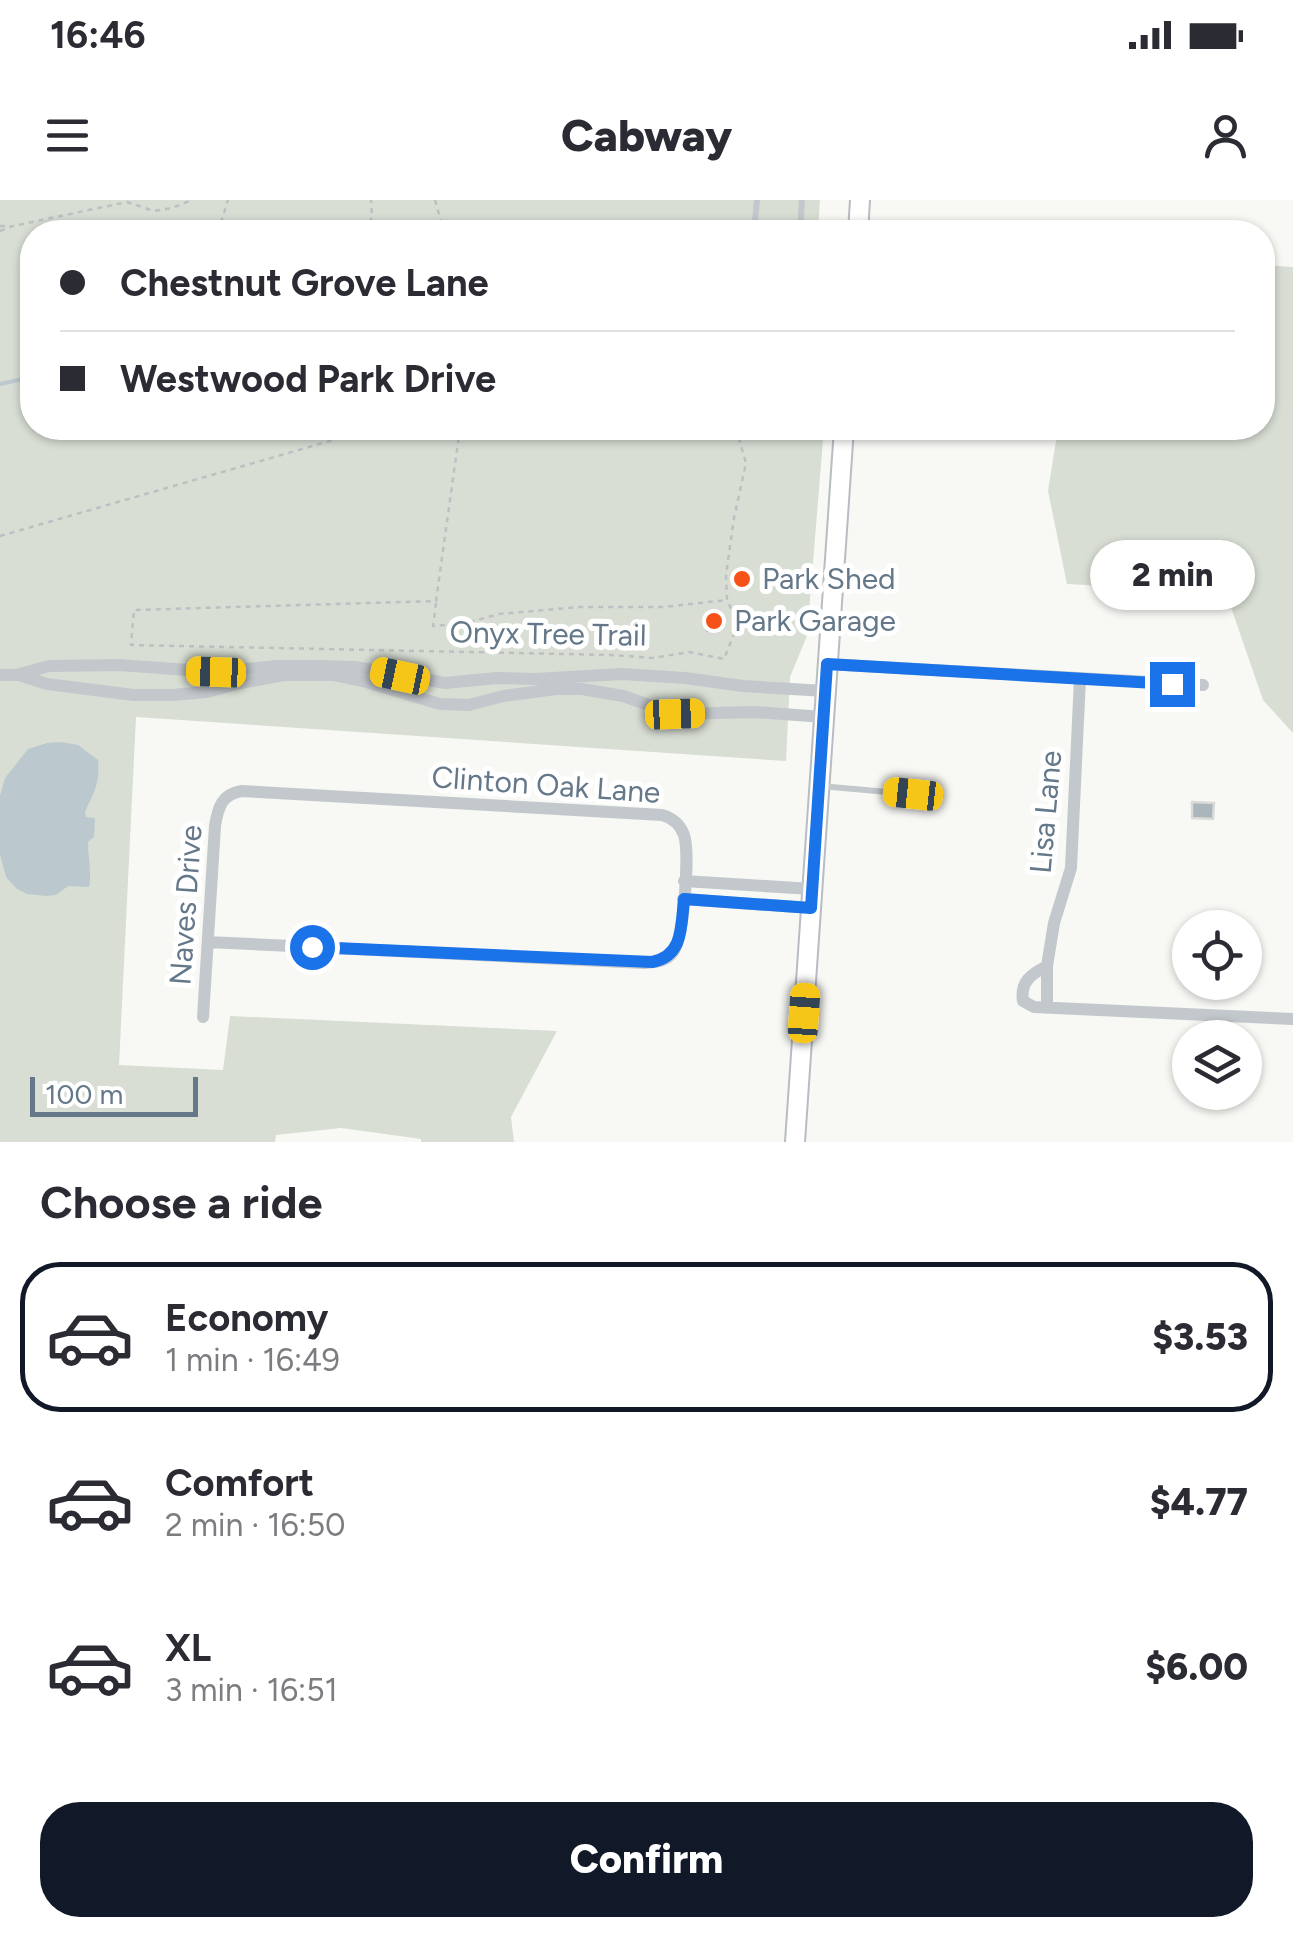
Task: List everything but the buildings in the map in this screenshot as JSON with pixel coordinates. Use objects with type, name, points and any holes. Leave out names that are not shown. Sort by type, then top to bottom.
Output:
[{"type":"street","points":[[795,1142],[843,440]]},
{"type":"street","points":[[827,664],[1202,685]]},
{"type":"street","points":[[0,675],[49,666],[119,665],[216,672],[355,667],[446,684],[497,678],[562,683],[622,696],[675,714],[742,712],[824,717]]},
{"type":"street","points":[[78,666],[79,688]]},
{"type":"street","points":[[16,674],[47,684],[134,695],[172,695],[207,692],[284,670],[362,680],[440,704],[468,705],[562,683],[622,674],[826,691]]},
{"type":"street","name":"Lisa Lane","points":[[1047,1008],[1047,966],[1054,923],[1071,868],[1080,679]]},
{"type":"street","points":[[742,712],[743,686]]},
{"type":"street","name":"Clinton Oak Lane","points":[[208,942],[652,962],[666,959],[676,949],[681,931],[686,840],[679,825],[666,816],[242,791],[224,798]]},
{"type":"street","name":"Naves Drive","points":[[203,1018],[217,813],[224,798]]},
{"type":"street","points":[[684,881],[811,898]]},
{"type":"street","points":[[684,899],[811,898]]},
{"type":"street","points":[[1047,966],[1030,974],[1021,990],[1023,1001],[1034,1008],[1293,1019]]},
{"type":"lane","points":[[819,786],[922,795]]},
{"type":"path","points":[[42,220],[127,202],[154,211],[192,200]]},
{"type":"path","points":[[0,536],[334,440]]},
{"type":"path","name":"Onyx Tree Trail","points":[[458,440],[433,626],[499,614],[580,607],[662,607],[727,600]]},
{"type":"path","points":[[739,440],[746,463],[726,575],[727,600],[738,624],[830,624]]},
{"type":"path","name":"Onyx Tree Trail","points":[[436,601],[134,610],[132,646],[653,658],[689,652],[724,660],[738,624]]},
{"type":"shaded area","points":[[0,200],[820,200],[819,220],[20,220],[20,440],[823,440],[807,636],[790,677],[786,761],[136,717],[119,1065],[223,1070],[230,1016],[557,1031],[511,1117],[514,1142],[421,1142],[341,1128],[276,1135],[275,1142],[0,1142]]},
{"type":"shaded area","points":[[1275,266],[1293,267],[1293,733],[1263,700],[1226,593],[1067,584],[1048,491],[1056,440],[1275,440]]},
{"type":"shaded area","points":[[61,742],[78,745],[98,760],[97,782],[85,812],[86,817],[95,818],[94,837],[88,842],[89,887],[68,886],[56,895],[27,894],[6,877],[0,854],[0,796],[5,778],[28,749]]},
{"type":"waterway","points":[[0,384],[20,380]]},
{"type":"place","name":"Park Shed","points":[[742,579]]},
{"type":"place","name":"Park Garage","points":[[714,621]]},
{"type":"route","points":[[312,947],[652,962],[666,959],[676,949],[684,899],[811,908],[827,664],[1172,684]]}]
